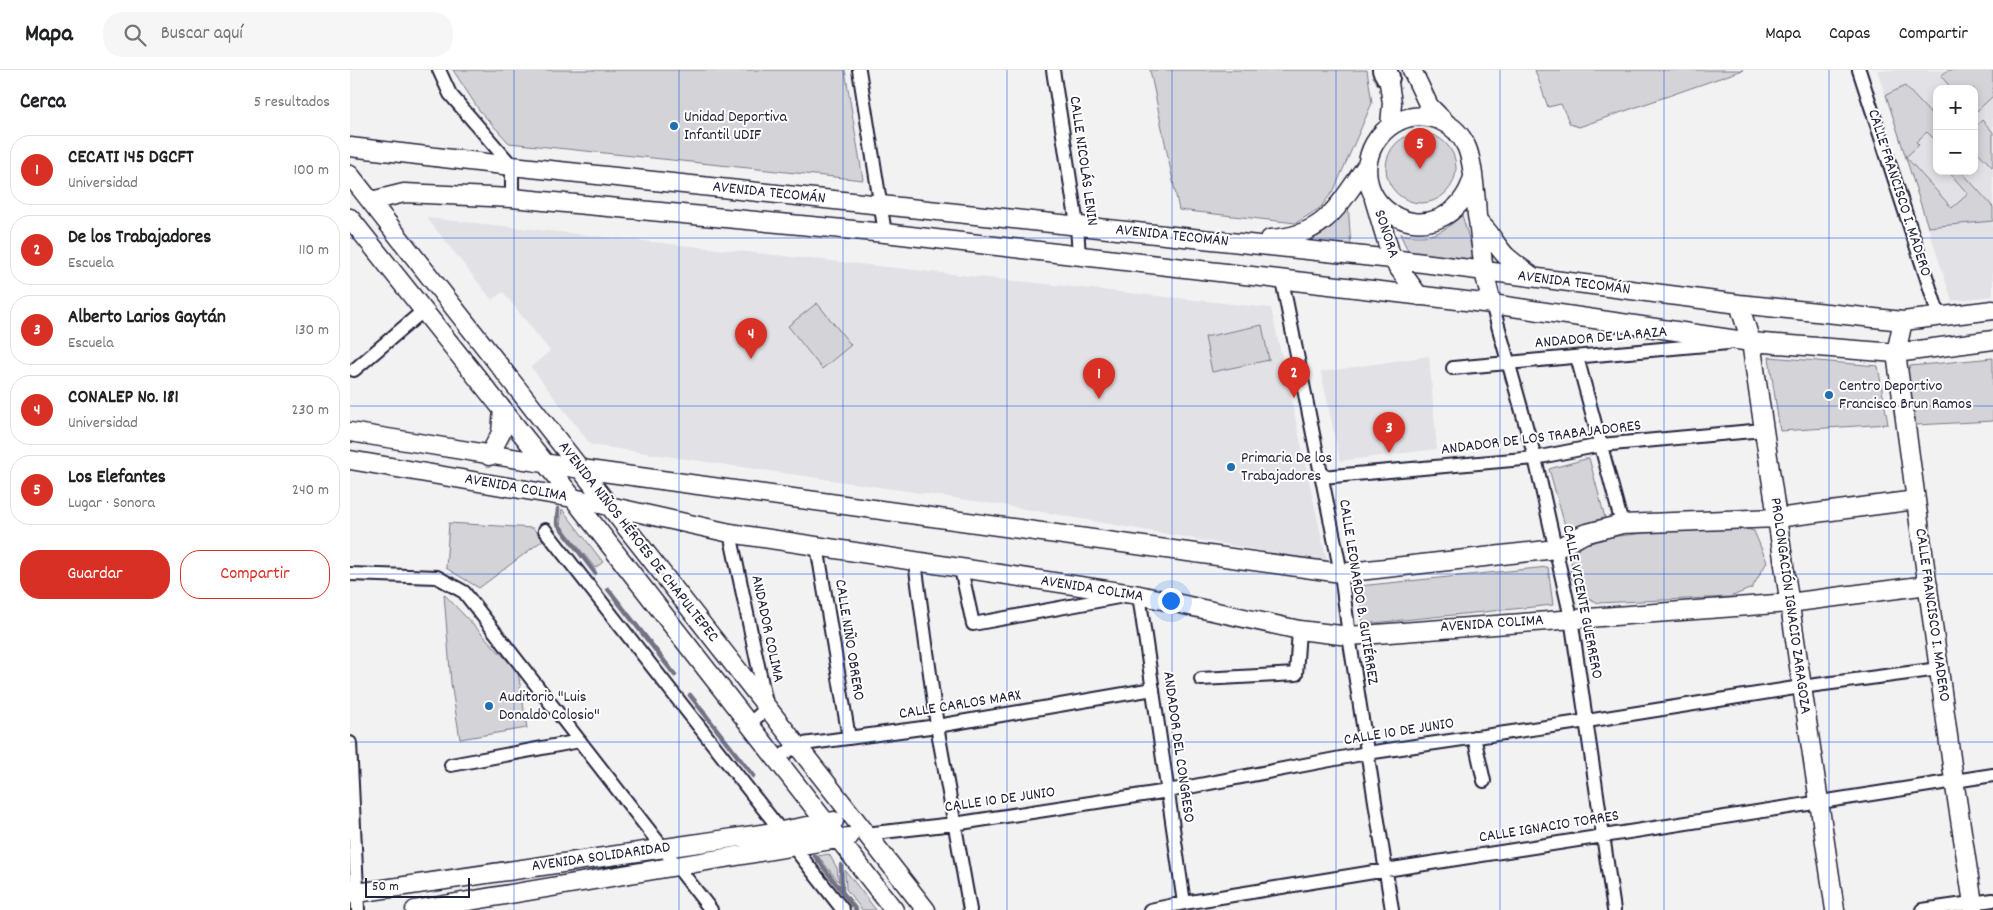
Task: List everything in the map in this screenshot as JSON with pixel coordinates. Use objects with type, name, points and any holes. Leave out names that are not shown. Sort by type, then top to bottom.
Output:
[{"type":"street","points":[[438,70],[450,94],[512,166],[512,198]]},
{"type":"street","points":[[860,70],[886,233]]},
{"type":"street","name":"CALLE NICOLÁS LENIN","points":[[1053,70],[1077,225],[1079,257]]},
{"type":"street","name":"SONORA","points":[[1373,194],[1384,209],[1400,219],[1418,222],[1437,220],[1453,211],[1465,198],[1473,177],[1468,145],[1458,132],[1429,106],[1412,70]]},
{"type":"street","name":"CALLE FRANCISCO I. MADERO","points":[[1859,70],[1938,316]]},
{"type":"street","points":[[1386,72],[1392,103],[1390,125]]},
{"type":"street","name":"SONORA","points":[[1419,296],[1392,259],[1367,176],[1367,165],[1374,142],[1390,125],[1402,119],[1417,116],[1431,117],[1445,122]]},
{"type":"street","name":"AVENIDA TECOMÁN","points":[[350,147],[512,166],[1392,259],[1740,304],[1903,320],[1993,310]]},
{"type":"street","points":[[1223,241],[1289,238],[1311,231],[1330,215],[1367,165]]},
{"type":"street","name":"AVENIDA NIÑOS HÉROES DE CHAPULTEPEC","points":[[350,175],[926,910]]},
{"type":"street","points":[[1473,177],[1484,272],[1492,304]]},
{"type":"street","name":"AVENIDA TECOMÁN","points":[[371,201],[404,193],[512,198],[886,233],[1492,304],[1751,342],[1896,353],[1993,340]]},
{"type":"street","name":"AVENIDA NIÑOS HÉROES DE CHAPULTEPEC","points":[[350,218],[573,498],[894,910]]},
{"type":"street","points":[[1478,220],[1505,255],[1534,278]]},
{"type":"street","name":"CALLE LEONARDO B. GUTIÉRREZ","points":[[1282,280],[1341,573],[1349,636],[1392,910]]},
{"type":"street","name":"CALLE VICENTE GUERRERO","points":[[1492,304],[1535,458],[1571,618],[1614,910]]},
{"type":"street","name":"PROLONGACIÓN IGNACIO ZARAGOZA","points":[[1740,304],[1751,342],[1835,910]]},
{"type":"street","points":[[354,370],[424,310]]},
{"type":"street","name":"CALLE FRANCISCO I. MADERO","points":[[1903,320],[1896,353],[1954,780],[1974,906]]},
{"type":"street","name":"ANDADOR DE LA RAZA","points":[[1453,368],[1751,342]]},
{"type":"street","points":[[1577,357],[1622,524]]},
{"type":"street","points":[[490,456],[501,433],[503,410]]},
{"type":"street","name":"ANDADOR DE LOS TRABAJADORES","points":[[1322,477],[1535,458],[1601,445],[1764,430]]},
{"type":"street","name":"AVENIDA COLIMA","points":[[350,432],[546,464],[1341,573],[1556,549],[1584,534],[1622,524],[1777,518],[1916,500]]},
{"type":"street","name":"AVENIDA COLIMA","points":[[350,460],[573,498],[730,533],[1136,595],[1299,630],[1349,636],[1789,603],[1928,585]]},
{"type":"street","points":[[545,530],[843,910]]},
{"type":"street","name":"ANDADOR COLIMA","points":[[730,533],[767,708],[748,725]]},
{"type":"street","name":"CALLE NIÑO OBRERO","points":[[817,546],[848,738]]},
{"type":"street","points":[[915,562],[937,726],[970,910]]},
{"type":"street","points":[[961,569],[973,624],[1136,595]]},
{"type":"street","points":[[350,574],[437,577],[464,592],[711,910]]},
{"type":"street","name":"ANDADOR DEL CONGRESO","points":[[1136,595],[1153,689],[1184,903]]},
{"type":"street","points":[[1201,679],[1296,674],[1299,630]]},
{"type":"street","name":"CALLE 10 DE JUNIO","points":[[865,834],[954,824],[1168,791],[1367,752],[1587,721],[1802,687],[1939,669]]},
{"type":"street","name":"CALLE CARLOS MARX","points":[[796,745],[937,726],[1153,689]]},
{"type":"street","points":[[1474,737],[1484,780]]},
{"type":"street","points":[[451,765],[580,741]]},
{"type":"street","points":[[350,743],[355,899]]},
{"type":"street","points":[[777,760],[796,745]]},
{"type":"street","name":"CALLE IGNACIO TORRES","points":[[1150,910],[1602,835],[1993,775]]},
{"type":"street","name":"AVENIDA SOLIDARIDAD","points":[[355,899],[663,848],[781,831],[852,817]]},
{"type":"street","name":"AVENIDA SOLIDARIDAD","points":[[416,910],[794,848],[865,834]]},
{"type":"street","points":[[1922,910],[1974,906],[1993,900]]},
{"type":"shaded area","name":"Unidad Deportiva Infantil UDIF","points":[[453,70],[845,70],[863,180],[509,143],[479,110]]},
{"type":"shaded area","points":[[1150,70],[1367,70],[1372,103],[1334,190],[1320,208],[1296,223],[1179,210]]},
{"type":"shaded area","points":[[1535,70],[1743,70],[1579,127],[1570,124],[1561,104],[1548,107]]},
{"type":"shaded area","points":[[1877,70],[1993,70],[1993,296],[1952,301]]},
{"type":"shaded area","points":[[1948,70],[1993,70],[1993,96],[1978,110],[1978,85],[1949,85],[1941,76]]},
{"type":"shaded area","points":[[1905,86],[1931,114],[1933,113],[1933,138],[1927,132],[1916,142],[1919,145],[1906,157],[1952,208],[1968,194],[1951,175],[1965,175],[1993,207],[1993,221],[1928,227],[1886,95]]},
{"type":"shaded area","points":[[1982,120],[1993,132],[1993,168],[1978,152],[1978,124]]},
{"type":"shaded area","points":[[1414,133],[1428,133],[1441,139],[1450,148],[1456,161],[1454,181],[1446,193],[1428,203],[1414,203],[1401,197],[1392,188],[1386,175],[1386,161],[1392,148],[1401,139]]},
{"type":"shaded area","points":[[1348,203],[1351,247],[1310,243],[1309,240],[1335,222]]},
{"type":"shaded area","points":[[1462,215],[1474,256],[1469,261],[1410,255],[1400,234],[1419,236],[1434,234],[1448,227]]},
{"type":"shaded area","points":[[427,218],[1271,308],[1327,562],[1002,505],[591,445],[531,367],[550,351],[503,292],[492,300]]},
{"type":"shaded area","points":[[817,303],[851,345],[822,369],[788,326]]},
{"type":"shaded area","points":[[1262,325],[1269,360],[1212,372],[1205,337]]},
{"type":"shaded area","points":[[1429,356],[1437,449],[1340,461],[1321,372]]},
{"type":"shaded area","name":"Centro Deportivo Francisco Brun Ramos","points":[[1769,357],[1878,366],[1888,424],[1780,431]]},
{"type":"shaded area","name":"Centro Deportivo Francisco Brun Ramos","points":[[1993,358],[1993,421],[1916,425],[1907,372],[1910,366]]},
{"type":"shaded area","points":[[1589,458],[1605,518],[1566,529],[1549,469]]},
{"type":"shaded area","points":[[562,509],[603,562],[595,568],[560,524]]},
{"type":"shaded area","points":[[449,523],[533,528],[543,540],[479,588],[446,568]]},
{"type":"shaded area","points":[[1729,524],[1754,531],[1767,562],[1752,588],[1730,597],[1598,603],[1581,594],[1570,576],[1572,555],[1591,539]]},
{"type":"shaded area","points":[[1548,567],[1553,605],[1363,624],[1359,586]]},
{"type":"shaded area","points":[[444,594],[518,672],[527,728],[460,739],[451,683]]},
{"type":"shaded area","points":[[829,854],[837,868],[839,882],[818,856]]},
{"type":"shaded area","points":[[845,870],[876,910],[862,910],[846,889]]},
{"type":"waterway","points":[[558,509],[557,523],[595,573]]},
{"type":"waterway","points":[[608,589],[675,675]]},
{"type":"waterway","points":[[690,695],[753,776]]},
{"type":"waterway","points":[[815,856],[856,910]]},
{"type":"waterway","points":[[841,865],[842,891]]},
{"type":"place","name":"Unidad Deportiva Infantil UDIF","points":[[674,126]]},
{"type":"place","name":"Los Elefantes","points":[[1420,169]]},
{"type":"place","name":"CONALEP No. 181","points":[[751,359]]},
{"type":"place","name":"Centro Deportivo Francisco Brun Ramos","points":[[1829,395]]},
{"type":"place","name":"De los Trabajadores","points":[[1294,398]]},
{"type":"place","name":"CECATI 145 DGCFT","points":[[1099,399]]},
{"type":"place","name":"Alberto Larios Gaytán","points":[[1389,453]]},
{"type":"place","name":"Primaria De los Trabajadores","points":[[1231,467]]},
{"type":"place","name":"Auditorio \"Luis Donaldo Colosio\"","points":[[489,706]]}]
